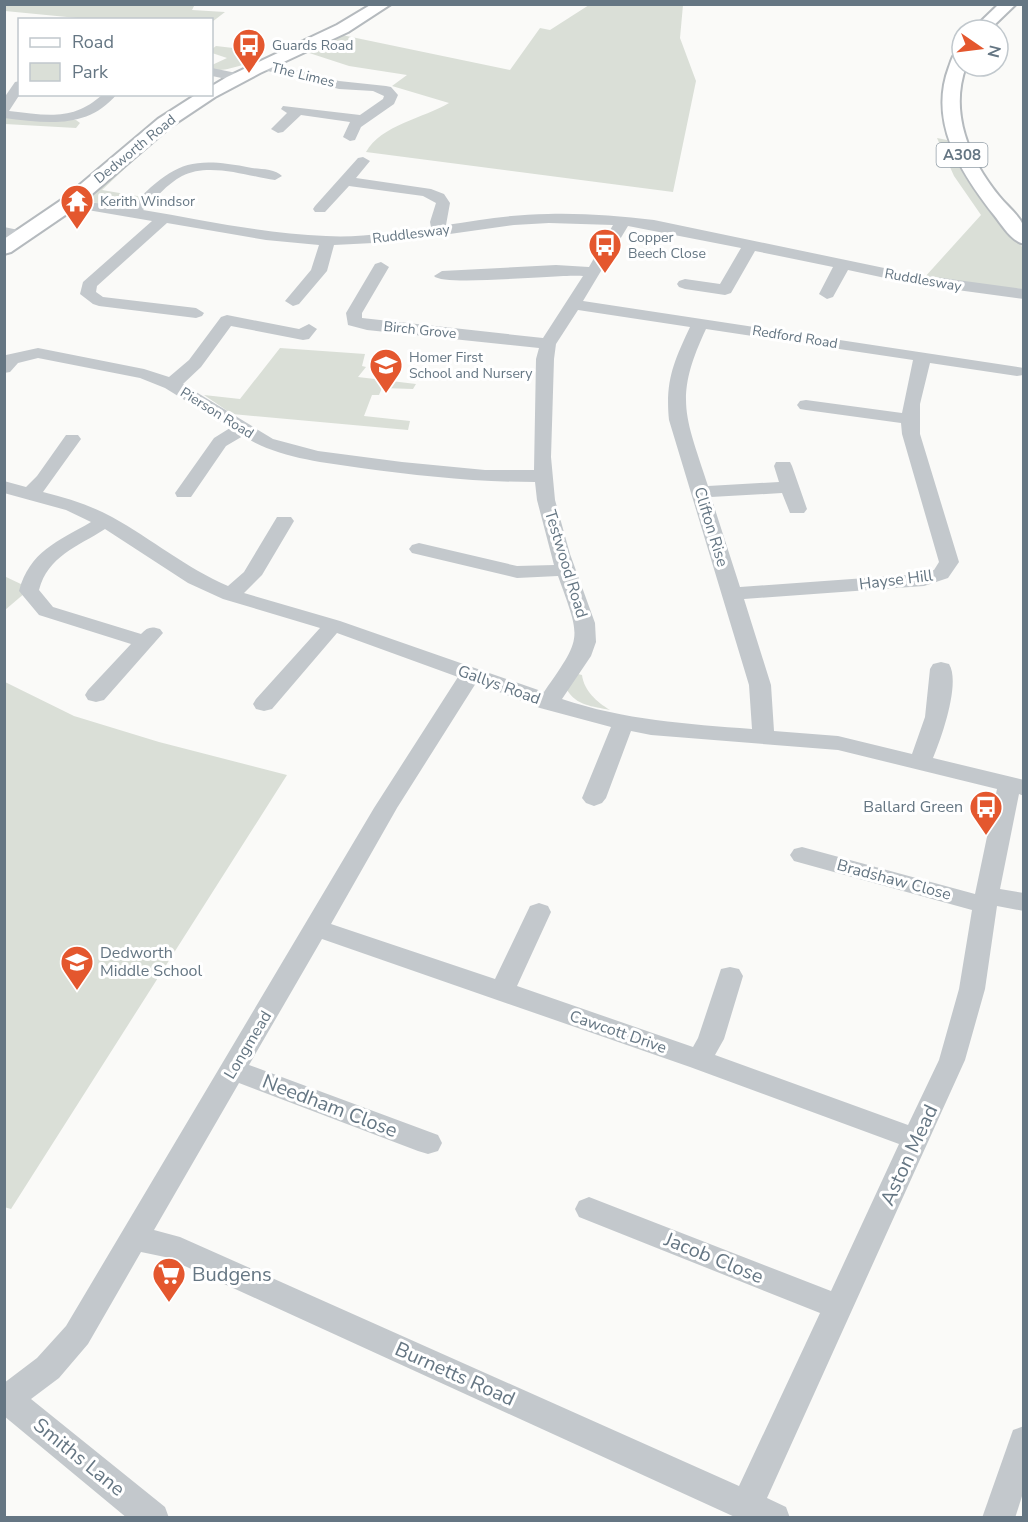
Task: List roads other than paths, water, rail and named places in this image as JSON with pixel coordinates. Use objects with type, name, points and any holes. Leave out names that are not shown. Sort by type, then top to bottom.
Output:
[{"type":"main road","name":"Dedworth Road","points":[[213,92],[236,77],[355,21],[384,4]]},
{"type":"main road","points":[[993,18],[1009,4]]},
{"type":"main road","name":"A308","points":[[952,78],[950,116],[955,137],[977,181],[1023,238]]},
{"type":"main road","name":"Dedworth Road","points":[[4,248],[14,233],[70,203],[148,136],[207,96]]},
{"type":"street","name":"The Limes","points":[[261,65],[339,85],[386,90],[391,95],[389,100],[355,125],[350,136]]},
{"type":"street","points":[[213,72],[236,77]]},
{"type":"street","points":[[4,108],[18,88]]},
{"type":"street","points":[[4,114],[75,118],[90,112],[109,96]]},
{"type":"street","points":[[278,129],[293,110],[363,120]]},
{"type":"street","points":[[325,207],[363,161]]},
{"type":"street","points":[[131,214],[175,174],[187,169],[205,166],[268,177]]},
{"type":"street","points":[[345,181],[426,192],[439,197],[443,203],[438,222],[441,231]]},
{"type":"street","name":"Ruddlesway","points":[[70,203],[266,235],[327,241],[393,237],[514,220],[572,218],[622,221],[654,225],[1001,298],[1023,295]]},
{"type":"street","points":[[163,219],[89,285],[87,294],[99,301],[190,311]]},
{"type":"street","name":"Testwood Road","points":[[548,703],[580,656],[586,642],[585,623],[566,570],[546,500],[543,476],[543,380],[548,344],[620,231],[622,221]]},
{"type":"street","points":[[304,295],[319,271],[318,261],[327,251],[327,241]]},
{"type":"street","points":[[685,284],[725,290],[738,275],[745,252],[752,245]]},
{"type":"street","points":[[824,290],[843,264]]},
{"type":"street","name":"Birch Grove","points":[[381,267],[354,313],[354,321],[367,325],[548,344]]},
{"type":"street","points":[[448,275],[473,278],[569,268],[594,272]]},
{"type":"street","points":[[964,294],[1001,298],[1023,310]]},
{"type":"street","name":"Redford Road","points":[[573,304],[1017,372]]},
{"type":"street","points":[[171,384],[194,368],[219,335],[227,320],[303,335],[309,329]]},
{"type":"street","name":"Clifton Rise","points":[[701,322],[679,366],[674,393],[678,420],[760,685],[763,736]]},
{"type":"street","name":"Pierson Road","points":[[4,368],[12,360],[38,353],[144,374],[171,384],[267,443],[316,456],[402,468],[485,476],[543,476]]},
{"type":"street","name":"Hayse Hill","points":[[732,594],[924,580],[941,574],[949,562],[911,434],[909,419],[909,400],[923,357]]},
{"type":"street","points":[[811,408],[909,419]]},
{"type":"street","points":[[184,493],[219,442],[242,429]]},
{"type":"street","points":[[31,493],[44,480],[72,439]]},
{"type":"street","points":[[783,466],[797,509]]},
{"type":"street","name":"Gallys Road","points":[[4,487],[31,493],[105,521],[195,579],[230,595],[333,625],[548,703],[623,724],[651,728],[838,743],[1016,786]]},
{"type":"street","points":[[700,492],[788,487]]},
{"type":"street","points":[[101,686],[149,638],[46,611],[29,591],[34,573],[48,556],[105,521]]},
{"type":"street","points":[[230,595],[252,575],[284,521]]},
{"type":"street","points":[[428,554],[517,572],[566,570]]},
{"type":"street","points":[[264,704],[333,625]]},
{"type":"street","points":[[920,762],[934,728],[941,690],[940,669]]},
{"type":"street","name":"Longmead","points":[[6,1398],[48,1368],[77,1335],[386,808],[471,675]]},
{"type":"street","points":[[594,798],[623,724]]},
{"type":"street","name":"Aston Mead","points":[[761,1511],[838,1307],[952,1060],[972,989],[986,900],[1016,786]]},
{"type":"street","name":"Bradshaw Close","points":[[802,855],[986,900]]},
{"type":"street","points":[[986,900],[1023,902]]},
{"type":"street","points":[[500,992],[512,974],[539,912]]},
{"type":"street","name":"Cawcott Drive","points":[[317,929],[347,937],[699,1060],[917,1139]]},
{"type":"street","points":[[699,1060],[711,1040],[730,976]]},
{"type":"street","name":"Needham Close","points":[[232,1071],[260,1079],[428,1143]]},
{"type":"street","name":"Jacob Close","points":[[590,1209],[838,1307]]},
{"type":"street","name":"Burnetts Road","points":[[134,1238],[170,1246],[761,1511]]},
{"type":"street","name":"Smiths Lane","points":[[6,1398],[146,1515]]},
{"type":"street","points":[[998,1518],[1023,1440]]},
{"type":"place","name":"Guards Road","points":[[249,74]]},
{"type":"place","name":"Kerith Windsor","points":[[77,230]]},
{"type":"place","name":"Copper Beech Close","points":[[605,274]]},
{"type":"place","name":"Homer First School and Nursery","points":[[386,394]]},
{"type":"place","name":"Ballard Green","points":[[986,836]]},
{"type":"place","name":"Dedworth Middle School","points":[[77,991]]},
{"type":"place","name":"Budgens","points":[[169,1303]]}]
